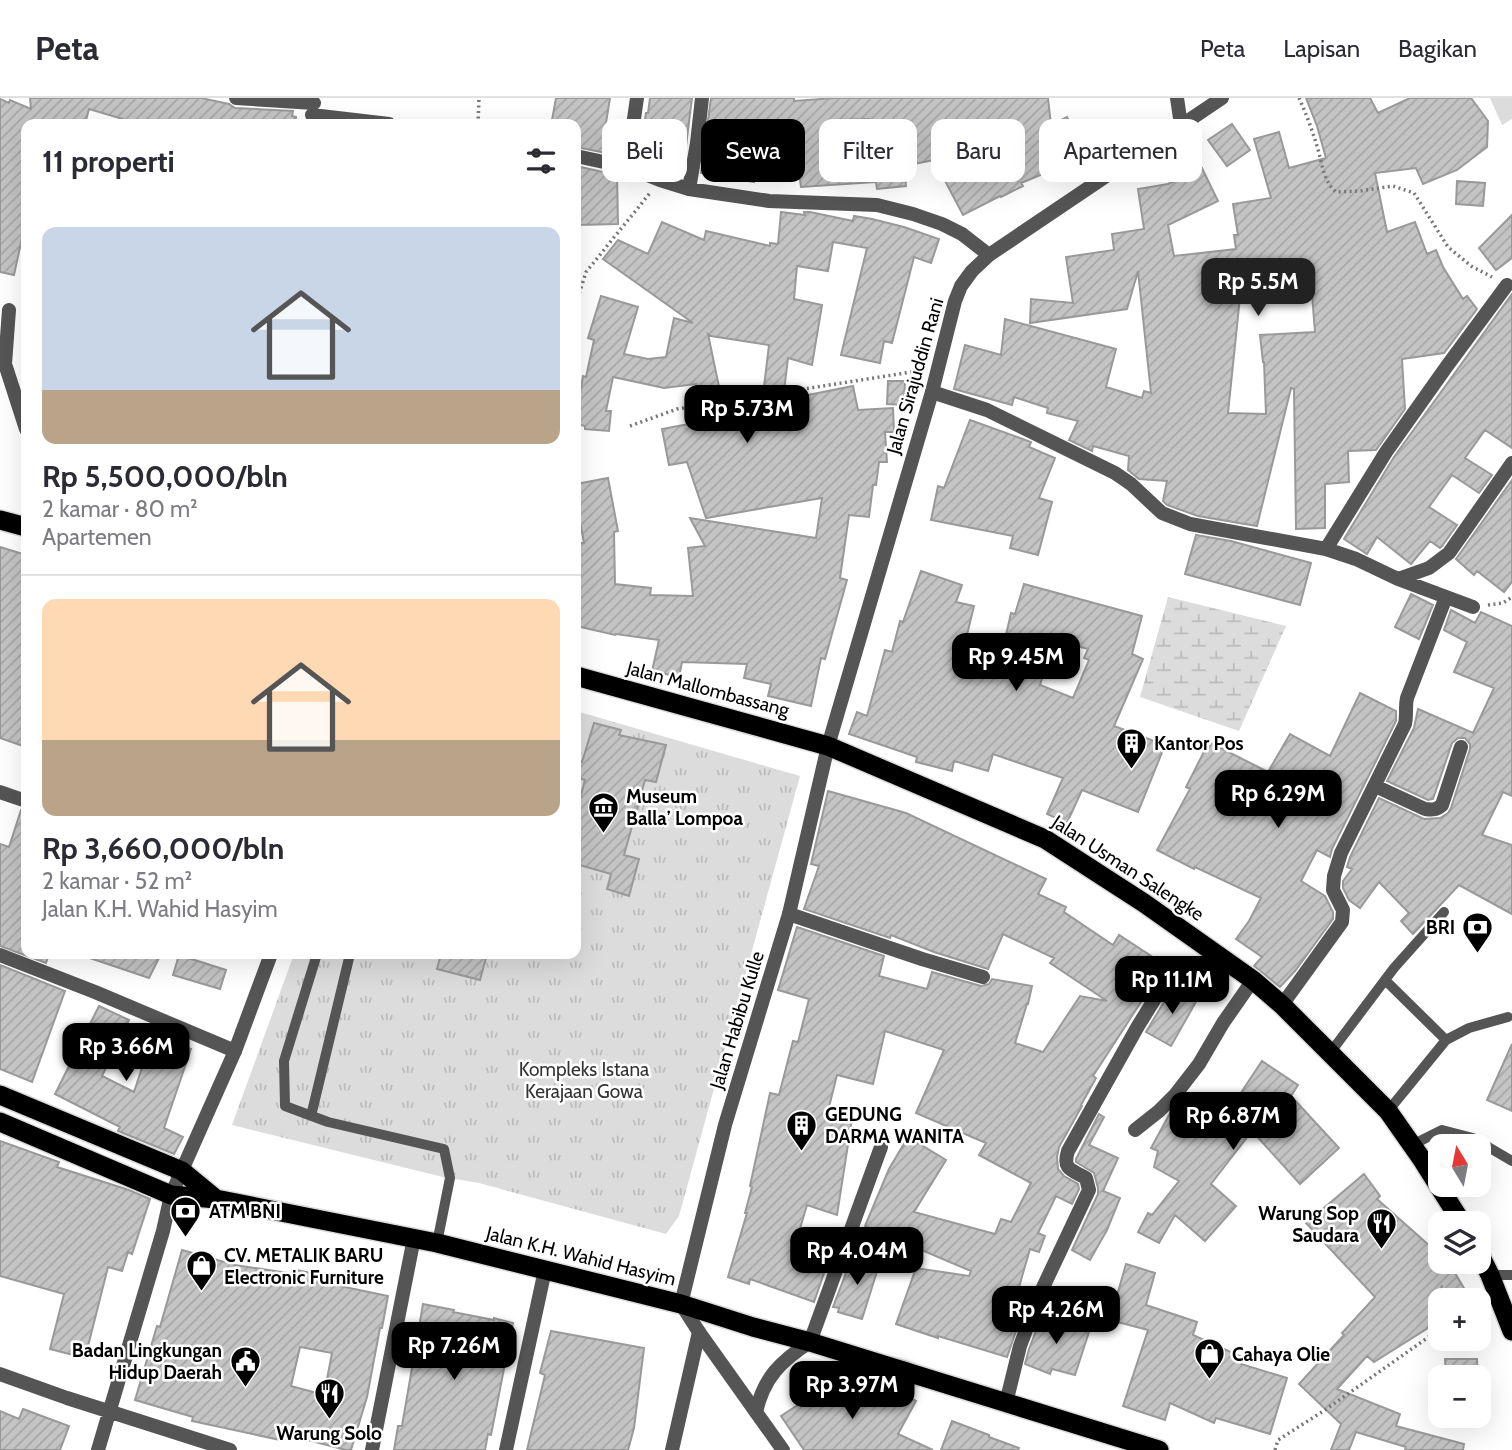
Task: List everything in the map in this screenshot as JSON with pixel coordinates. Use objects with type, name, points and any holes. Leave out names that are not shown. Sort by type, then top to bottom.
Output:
[{"type":"highway","points":[[0,520],[21,526]]},
{"type":"highway","name":"Jalan Mallombassang","points":[[581,677],[828,746]]},
{"type":"highway","name":"Jalan Usman Salengke","points":[[828,746],[1045,839],[1253,980],[1282,1005],[1388,1111],[1454,1211]]},
{"type":"highway","name":"Jalan K.H. Wahid Hasyim","points":[[0,1095],[181,1171],[216,1199],[438,1243],[681,1304],[1159,1450]]},
{"type":"highway","points":[[0,1122],[171,1195],[216,1199]]},
{"type":"highway","points":[[1490,1275],[1512,1331]]},
{"type":"street","points":[[236,98],[361,119]]},
{"type":"street","points":[[633,119],[636,98]]},
{"type":"street","points":[[689,188],[702,98]]},
{"type":"street","points":[[1177,98],[1180,119]]},
{"type":"street","name":"Jalan Sirajuddin Rani","points":[[1190,119],[1222,98]]},
{"type":"street","points":[[581,157],[602,162]]},
{"type":"street","points":[[667,182],[769,201],[877,205],[942,224],[962,234],[989,255]]},
{"type":"street","name":"Jalan Sirajuddin Rani","points":[[828,746],[961,286],[989,255],[1097,182]]},
{"type":"street","points":[[1326,549],[1385,452],[1507,285]]},
{"type":"street","points":[[9,310],[2,366],[21,416]]},
{"type":"street","points":[[932,392],[986,410],[1115,473],[1162,513],[1190,524],[1326,549],[1474,607]]},
{"type":"street","points":[[1398,579],[1429,568],[1449,552],[1512,463]]},
{"type":"street","points":[[1282,1005],[1342,922],[1343,910],[1334,890],[1334,876],[1342,853],[1405,723],[1407,698],[1446,597]]},
{"type":"street","name":"Jalan Habibu Kulle","points":[[681,1304],[725,1125],[789,914],[828,746]]},
{"type":"street","points":[[1375,786],[1425,809],[1437,809],[1442,804],[1461,747]]},
{"type":"street","points":[[0,792],[21,799]]},
{"type":"street","points":[[789,914],[984,977]]},
{"type":"street","points":[[0,955],[235,1051]]},
{"type":"street","points":[[98,1450],[171,1195],[235,1051],[269,959]]},
{"type":"street","points":[[1135,1130],[1175,1095],[1199,1064],[1253,980]]},
{"type":"street","points":[[1006,1403],[1020,1346],[1038,1298],[1089,1190],[1086,1178],[1069,1169],[1066,1164],[1068,1151],[1164,984]]},
{"type":"street","points":[[756,1412],[761,1392],[773,1372],[789,1355],[810,1342],[881,1147]]},
{"type":"street","points":[[372,1450],[414,1238]]},
{"type":"street","points":[[506,1450],[545,1270]]},
{"type":"street","points":[[681,1304],[783,1450]]},
{"type":"street","points":[[672,1450],[699,1332]]},
{"type":"street","points":[[0,1374],[230,1450]]},
{"type":"lane","points":[[1330,1053],[1394,968],[1444,912]]},
{"type":"lane","points":[[315,959],[284,1061],[285,1106],[328,1122],[444,1149],[450,1178],[438,1243]]},
{"type":"lane","points":[[311,1116],[349,959]]},
{"type":"lane","points":[[1385,980],[1446,1040]]},
{"type":"lane","points":[[1388,1111],[1446,1040],[1469,1028],[1508,1017]]},
{"type":"lane","points":[[1412,1145],[1441,1130],[1473,1138],[1512,1161]]},
{"type":"lane","points":[[1490,1275],[1512,1275]]},
{"type":"path","points":[[478,119],[479,98]]},
{"type":"path","points":[[1299,98],[1323,172],[1333,190],[1360,191],[1393,186],[1413,193],[1448,247],[1471,266],[1507,285]]},
{"type":"path","points":[[581,288],[586,272],[658,182]]},
{"type":"path","points":[[630,426],[677,409],[938,368]]},
{"type":"path","points":[[1474,607],[1503,603],[1512,597]]},
{"type":"path","points":[[1275,1450],[1279,1440],[1428,1337]]},
{"type":"green space","points":[[1490,98],[1512,98],[1512,119],[1502,125]]},
{"type":"green space","points":[[1168,597],[1286,626],[1239,731],[1140,697]]},
{"type":"green space","name":"Kompleks Istana Kerajaan Gowa","points":[[581,712],[800,776],[679,1216],[666,1234],[479,1183],[443,1177],[232,1125],[292,959],[581,959]]},
{"type":"building","points":[[30,98],[201,98],[229,104],[235,108],[293,111],[292,116],[296,117],[123,119],[89,109],[86,119],[21,119],[21,243],[14,275],[0,272],[0,99],[9,103],[10,100],[31,109]]},
{"type":"building","points":[[556,98],[610,98],[607,119],[602,119],[602,152],[581,148],[581,119],[552,119]]},
{"type":"building","points":[[650,98],[692,98],[687,138],[687,119],[645,119]]},
{"type":"building","points":[[711,98],[794,98],[794,101],[835,98],[1048,98],[1050,119],[1039,119],[1039,176],[1025,181],[1025,119],[931,119],[931,161],[917,163],[917,119],[819,119],[819,182],[876,182],[801,187],[800,182],[805,182],[805,119],[708,119]]},
{"type":"building","points":[[1306,98],[1370,98],[1378,113],[1410,98],[1471,98],[1488,121],[1487,147],[1457,170],[1423,184],[1416,168],[1375,173],[1387,232],[1415,222],[1427,254],[1436,250],[1463,299],[1467,296],[1477,309],[1444,353],[1402,359],[1405,409],[1376,450],[1348,451],[1349,482],[1325,484],[1325,528],[1296,529],[1294,389],[1291,388],[1257,526],[1198,516],[1167,505],[1163,501],[1167,481],[1139,479],[1128,470],[1129,456],[1093,446],[1092,451],[1069,440],[1078,421],[1047,413],[1048,408],[1014,397],[1012,405],[954,389],[965,345],[1001,355],[1005,319],[1116,349],[1106,387],[1142,398],[1144,391],[1151,393],[1138,271],[1127,309],[1030,323],[1031,299],[1073,303],[1066,257],[1114,250],[1112,234],[1144,229],[1138,189],[1172,182],[1202,182],[1202,168],[1218,201],[1168,225],[1174,256],[1236,249],[1234,235],[1238,235],[1233,204],[1271,198],[1254,139],[1279,132],[1289,168],[1326,158]],"holes":[[[1243,268],[1256,268],[1257,290],[1311,282],[1315,332],[1260,335],[1266,414],[1228,413]]]},
{"type":"building","points":[[1232,124],[1250,150],[1227,166],[1208,140]]},
{"type":"building","points":[[581,167],[602,172],[602,182],[617,182],[618,224],[581,225]]},
{"type":"building","points":[[1457,181],[1485,183],[1483,206],[1456,204]]},
{"type":"building","points":[[876,182],[906,182],[906,186],[877,189]]},
{"type":"building","points":[[946,182],[1023,182],[1021,183],[1023,186],[963,215]]},
{"type":"building","points":[[781,212],[805,215],[804,212],[810,212],[853,221],[854,216],[872,219],[939,239],[931,263],[914,257],[892,343],[884,341],[880,363],[841,355],[867,248],[833,242],[828,271],[797,266],[794,299],[822,305],[812,365],[788,358],[783,400],[853,386],[858,410],[893,408],[894,432],[885,432],[887,462],[879,462],[869,517],[849,515],[840,578],[847,580],[825,659],[821,658],[811,706],[768,696],[771,684],[744,678],[747,664],[682,662],[679,677],[652,671],[659,640],[615,635],[581,627],[581,543],[584,543],[581,527],[581,483],[608,478],[618,531],[614,532],[615,584],[651,588],[650,595],[693,596],[688,548],[705,546],[690,518],[816,538],[822,498],[706,518],[687,462],[669,465],[662,429],[694,423],[693,417],[738,420],[740,407],[762,403],[769,345],[708,334],[722,401],[699,396],[696,384],[664,388],[613,377],[606,411],[611,411],[609,431],[585,429],[585,426],[581,425],[581,388],[594,340],[588,338],[601,296],[638,307],[624,354],[648,359],[666,357],[674,318],[693,323],[603,259],[618,240],[648,254],[662,222],[704,240],[706,231],[770,246],[770,243],[778,244]]},
{"type":"building","points":[[1512,215],[1512,258],[1496,270],[1479,248]]},
{"type":"building","points":[[1512,294],[1512,448],[1485,430],[1465,458],[1492,475],[1479,493],[1452,475],[1429,507],[1457,525],[1440,548],[1430,541],[1411,564],[1377,537],[1367,554],[1344,539],[1394,457]]},
{"type":"building","points":[[888,381],[905,381],[904,405],[887,404]]},
{"type":"building","points":[[970,420],[1031,442],[1029,447],[1055,458],[1039,498],[1052,502],[1038,555],[1010,548],[1013,536],[931,520],[938,486],[944,488]]},
{"type":"building","points":[[1512,480],[1512,582],[1504,592],[1477,571],[1474,575],[1456,559]]},
{"type":"building","points":[[1196,535],[1231,541],[1311,563],[1300,605],[1185,574]]},
{"type":"building","points":[[0,547],[21,553],[21,745],[0,738]]},
{"type":"building","points":[[921,571],[962,585],[956,602],[974,606],[967,635],[1004,644],[1011,613],[1015,614],[1024,584],[1142,616],[1132,654],[1143,659],[1114,726],[1165,745],[1138,812],[1082,790],[1067,823],[1047,814],[1063,778],[993,754],[988,771],[954,761],[952,771],[916,762],[917,757],[849,734],[857,712],[867,716],[885,650],[892,652],[900,621],[903,622]],"holes":[[[1054,640],[1088,649],[1084,658],[1089,660],[1073,698],[1040,685]]]},
{"type":"building","points":[[1411,594],[1433,605],[1419,639],[1395,627]]},
{"type":"building","points":[[1451,610],[1475,623],[1481,612],[1512,626],[1512,796],[1503,792],[1482,835],[1512,845],[1512,914],[1459,885],[1413,934],[1401,921],[1409,913],[1379,882],[1360,908],[1349,900],[1343,888],[1343,881],[1352,869],[1347,867],[1350,857],[1379,798],[1424,819],[1440,818],[1451,808],[1470,749],[1465,738],[1458,738],[1452,743],[1433,799],[1428,800],[1387,781],[1414,728],[1418,709],[1473,733],[1494,688],[1454,672],[1467,642],[1444,630]]},
{"type":"building","points":[[1360,693],[1396,711],[1396,721],[1330,857],[1317,850],[1301,881],[1325,896],[1333,912],[1333,919],[1280,987],[1254,966],[1262,957],[1236,939],[1261,898],[1157,850],[1190,789],[1186,787],[1209,742],[1268,772],[1290,734],[1330,756]]},
{"type":"building","name":"Museum Ballaʼ Lompoa","points":[[594,723],[621,730],[619,735],[666,745],[656,782],[645,780],[624,855],[639,859],[629,896],[607,889],[611,874],[581,865],[581,795],[585,780],[581,779],[582,762]]},
{"type":"building","points":[[828,791],[906,813],[1046,879],[1038,894],[1066,907],[1064,912],[1113,945],[1119,935],[1165,965],[1093,1076],[1096,1078],[1059,1147],[1058,1169],[1078,1184],[1079,1189],[1072,1204],[1056,1196],[1038,1233],[1045,1236],[1039,1252],[1030,1249],[1015,1301],[1025,1305],[1007,1357],[896,1324],[916,1268],[969,1276],[971,1271],[865,1226],[889,1169],[908,1137],[946,1160],[914,1212],[995,1234],[1001,1219],[1011,1222],[1031,1183],[979,1155],[986,1143],[916,1113],[944,1050],[885,1031],[873,1084],[837,1075],[828,1111],[852,1119],[837,1215],[807,1205],[796,1242],[832,1250],[814,1302],[750,1279],[749,1284],[728,1277],[747,1213],[750,1186],[770,1093],[779,1095],[793,1041],[798,1042],[809,999],[778,990],[797,927],[884,956],[879,976],[927,989],[932,972],[981,986],[989,984],[992,979],[1032,986],[1015,1043],[1043,1052],[1080,996],[1107,1001],[1050,963],[1054,958],[1003,934],[988,969],[891,935],[890,938],[804,909],[819,866],[811,864]]},
{"type":"building","points":[[21,810],[21,954],[0,946],[0,844],[9,847]]},
{"type":"building","points":[[93,959],[158,959],[149,978]]},
{"type":"building","points":[[178,959],[192,959],[226,970],[220,989],[173,975]]},
{"type":"building","points":[[440,959],[486,959],[480,980],[437,969]]},
{"type":"building","points":[[0,965],[65,991],[32,1082],[0,1069]]},
{"type":"building","points":[[1173,987],[1197,1000],[1171,1046],[1146,1032]]},
{"type":"building","points":[[99,1006],[129,1020],[102,1076],[134,1092],[152,1037],[191,1049],[164,1128],[183,1137],[174,1154],[118,1131],[120,1127],[55,1094]]},
{"type":"building","points":[[1512,1044],[1512,1111],[1487,1100]]},
{"type":"building","points":[[1262,1061],[1298,1085],[1291,1096],[1339,1148],[1300,1184],[1252,1131],[1211,1184],[1236,1206],[1205,1241],[1175,1215],[1159,1243],[1138,1232],[1148,1213],[1152,1215],[1179,1181],[1154,1167],[1158,1151],[1151,1148],[1171,1112],[1213,1135]]},
{"type":"building","points":[[1099,1114],[1104,1117],[1089,1145],[1118,1158],[1103,1191],[1120,1198],[1107,1230],[1090,1260],[1072,1250],[1098,1194],[1098,1188],[1094,1173],[1076,1162],[1076,1159]]},
{"type":"building","points":[[0,1141],[59,1162],[57,1167],[150,1199],[132,1254],[128,1252],[122,1271],[108,1267],[85,1358],[50,1349],[64,1294],[0,1276]]},
{"type":"building","points":[[1364,1174],[1380,1196],[1377,1199],[1428,1244],[1428,1274],[1456,1274],[1464,1288],[1442,1288],[1442,1285],[1441,1288],[1428,1288],[1428,1328],[1374,1362],[1367,1356],[1337,1389],[1400,1414],[1396,1426],[1464,1444],[1463,1450],[1405,1450],[1406,1447],[1356,1432],[1349,1450],[1331,1450],[1341,1424],[1299,1384],[1375,1297],[1306,1223]]},
{"type":"building","points":[[182,1250],[235,1265],[322,1275],[321,1282],[388,1296],[367,1397],[351,1450],[281,1433],[280,1440],[192,1421],[193,1417],[135,1400],[157,1326],[160,1327]],"holes":[[[300,1347],[332,1353],[324,1395],[291,1386]]]},
{"type":"building","points":[[852,1257],[880,1262],[862,1319],[838,1312],[839,1308],[833,1307]]},
{"type":"building","points":[[1126,1264],[1155,1273],[1146,1305],[1197,1322],[1193,1335],[1244,1358],[1241,1364],[1287,1378],[1270,1434],[1216,1418],[1214,1423],[1170,1403],[1165,1420],[1123,1406],[1148,1330],[1110,1320]]},
{"type":"building","points":[[423,1304],[513,1323],[491,1435],[488,1434],[485,1450],[394,1450],[398,1426],[402,1426]]},
{"type":"building","points":[[1043,1313],[1089,1332],[1075,1375],[1052,1369],[1050,1374],[1025,1364]]},
{"type":"building","points":[[551,1331],[644,1348],[634,1428],[628,1450],[527,1450],[545,1375],[540,1373]]},
{"type":"building","points":[[1445,1359],[1477,1359],[1477,1365],[1445,1365]]},
{"type":"building","points":[[833,1382],[845,1400],[867,1382],[885,1405],[894,1389],[916,1401],[898,1434],[933,1450],[804,1450],[781,1416]]},
{"type":"building","points":[[23,1409],[69,1426],[60,1450],[0,1450],[0,1411],[19,1419]]},
{"type":"building","points":[[952,1421],[989,1437],[1019,1448],[941,1450]]},
{"type":"place","name":"Kantor Pos","points":[[1131,770]]},
{"type":"place","name":"Museum Ballaʼ Lompoa","points":[[603,834]]},
{"type":"place","name":"BRI","points":[[1478,954]]},
{"type":"place","name":"GEDUNG DARMA WANITA","points":[[802,1152]]},
{"type":"place","name":"ATM BNI","points":[[186,1238]]},
{"type":"place","name":"Warung Sop Saudara","points":[[1382,1251]]},
{"type":"place","name":"CV. METALIK BARU Electronic Furniture","points":[[201,1293]]},
{"type":"place","name":"Cahaya Olie","points":[[1209,1381]]},
{"type":"place","name":"Badan Lingkungan Hidup Daerah","points":[[245,1388]]},
{"type":"place","name":"Warung Solo","points":[[329,1421]]}]
